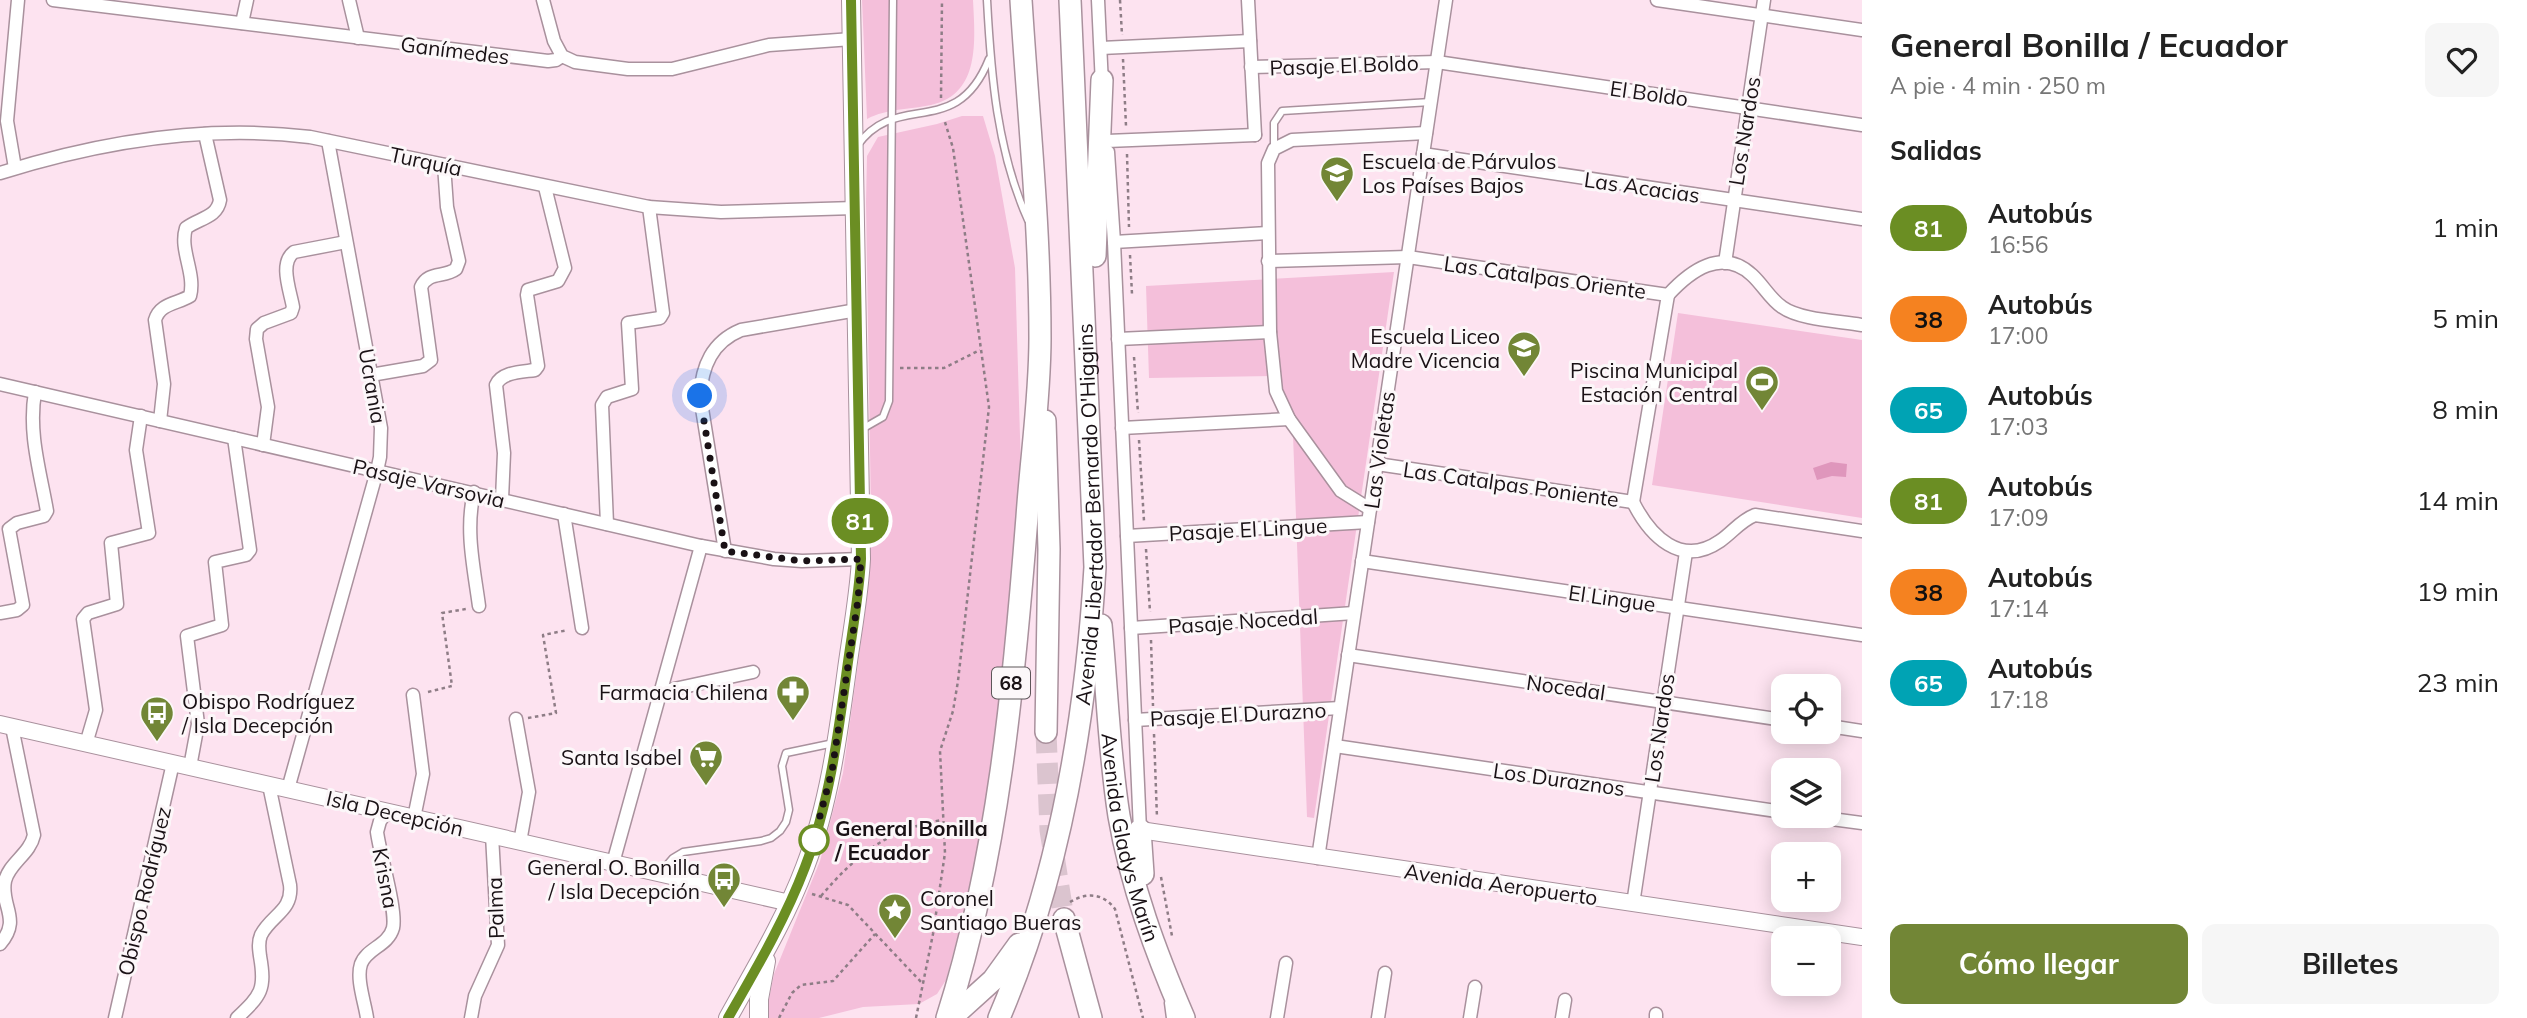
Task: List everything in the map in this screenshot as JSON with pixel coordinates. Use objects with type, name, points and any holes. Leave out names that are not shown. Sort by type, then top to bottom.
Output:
[{"type":"main road","points":[[728,1018],[793,896],[819,826],[836,743],[858,600],[861,559],[851,0]]},
{"type":"main road","name":"Avenida Libertador Bernardo O'Higgins","points":[[949,1018],[984,870],[1002,764],[1022,576],[1040,342],[1038,243],[1021,0]]},
{"type":"main road","name":"Avenida Libertador Bernardo O'Higgins","points":[[999,1018],[1015,980],[1038,908],[1063,816],[1081,719],[1095,567],[1070,0]]},
{"type":"main road","points":[[1086,367],[1095,280],[1102,80]]},
{"type":"main road","points":[[1040,342],[1045,406],[1049,550],[1046,732]]},
{"type":"main road","name":"Avenida Gladys Marín","points":[[1095,567],[1119,815],[1151,935],[1184,1018]]},
{"type":"main road","points":[[1149,831],[1143,875],[1151,935]]},
{"type":"main road","points":[[949,1018],[982,991],[1004,966],[1038,908]]},
{"type":"main road","points":[[1064,919],[1091,1018]]},
{"type":"main road","points":[[759,1018],[759,999],[769,944]]},
{"type":"street","points":[[16,168],[4,95],[18,0]]},
{"type":"street","name":"Ganímedes","points":[[54,0],[147,6],[242,23],[358,38],[548,61],[562,56],[575,62],[659,71],[769,46],[852,39]]},
{"type":"street","points":[[242,23],[247,0]]},
{"type":"street","points":[[349,0],[358,38]]},
{"type":"street","points":[[543,0],[554,41],[562,56]]},
{"type":"street","name":"Avenida Libertador Bernardo O'Higgins","points":[[1098,0],[1114,242],[1135,720],[1149,831]]},
{"type":"street","points":[[1248,0],[1255,135]]},
{"type":"street","name":"Las Violetas","points":[[1318,858],[1446,0]]},
{"type":"street","points":[[1657,0],[1862,30]]},
{"type":"street","name":"Los Nardos","points":[[1725,262],[1764,0]]},
{"type":"street","name":"Pasaje El Boldo","points":[[1101,48],[1250,41]]},
{"type":"street","name":"Pasaje El Boldo","points":[[1251,67],[1437,62]]},
{"type":"street","name":"El Boldo","points":[[1437,62],[1862,125]]},
{"type":"street","name":"Turquía","points":[[0,173],[130,142],[205,134],[269,133],[328,141],[649,207],[721,212],[855,208]]},
{"type":"street","points":[[1369,515],[1341,491],[1289,419],[1276,391],[1270,332],[1268,163],[1274,149],[1292,140],[1426,133]]},
{"type":"street","points":[[160,421],[164,384],[155,320],[157,311],[190,296],[192,287],[183,237],[186,228],[213,215],[219,209],[220,200],[205,134]]},
{"type":"street","points":[[1107,141],[1255,135],[1274,149]]},
{"type":"street","name":"Ucrania","points":[[288,789],[381,450],[381,428],[328,141]]},
{"type":"street","name":"Las Acacias","points":[[1423,154],[1862,219]]},
{"type":"street","points":[[371,376],[423,366],[431,360],[421,287],[430,276],[451,273],[459,261],[447,207],[444,165]]},
{"type":"street","points":[[502,499],[504,453],[496,385],[498,379],[503,376],[535,370],[538,366],[527,295],[532,287],[558,281],[565,268],[545,187]]},
{"type":"street","points":[[607,524],[602,405],[607,397],[632,388],[628,323],[660,318],[663,313],[649,207]]},
{"type":"street","points":[[1114,242],[1268,233]]},
{"type":"street","points":[[263,445],[269,416],[256,339],[257,329],[264,323],[292,313],[285,265],[287,257],[294,252],[346,242]]},
{"type":"street","points":[[1268,261],[1408,257]]},
{"type":"street","name":"Las Catalpas Oriente","points":[[1408,257],[1668,295],[1692,272],[1709,263],[1725,262]]},
{"type":"street","points":[[1725,262],[1751,274],[1772,299],[1794,313],[1862,326]]},
{"type":"street","points":[[1633,502],[1668,295]]},
{"type":"street","points":[[725,551],[700,396],[704,372],[714,349],[741,330],[857,310]]},
{"type":"street","points":[[1118,339],[1270,332]]},
{"type":"street","name":"Pasaje Varsovia","points":[[0,384],[725,551],[802,561],[861,559]]},
{"type":"street","points":[[0,613],[18,610],[23,605],[9,529],[16,523],[44,516],[47,511],[33,440],[35,392]]},
{"type":"street","points":[[86,744],[96,710],[83,620],[88,613],[117,604],[111,543],[149,533],[136,450],[141,416]]},
{"type":"street","points":[[1122,428],[1289,419]]},
{"type":"street","points":[[190,767],[197,737],[198,713],[187,636],[222,625],[215,562],[246,555],[250,550],[234,438]]},
{"type":"street","name":"Las Catalpas Poniente","points":[[1377,464],[1633,502],[1645,524],[1672,548],[1686,552]]},
{"type":"street","points":[[474,492],[469,532],[479,606]]},
{"type":"street","points":[[564,514],[582,628]]},
{"type":"street","name":"Pasaje El Lingue","points":[[1127,536],[1369,515]]},
{"type":"street","points":[[1686,552],[1703,550],[1720,541],[1743,520],[1755,515],[1862,531]]},
{"type":"street","points":[[613,863],[701,546]]},
{"type":"street","name":"Los Nardos","points":[[1633,904],[1686,552]]},
{"type":"street","name":"El Lingue","points":[[1362,561],[1862,635]]},
{"type":"street","name":"Pasaje Nocedal","points":[[1131,628],[1354,613]]},
{"type":"street","name":"Nocedal","points":[[1348,655],[1771,718]]},
{"type":"street","points":[[660,692],[752,672]]},
{"type":"street","points":[[413,695],[423,774],[414,818]]},
{"type":"street","name":"Pasaje El Durazno","points":[[1135,720],[1340,708]]},
{"type":"street","points":[[516,719],[528,792],[520,842]]},
{"type":"street","points":[[0,944],[10,928],[4,887],[7,874],[31,846],[34,835],[6,726]]},
{"type":"street","name":"Isla Decepción","points":[[6,726],[613,863],[793,896]]},
{"type":"street","points":[[1841,728],[1862,731]]},
{"type":"street","name":"Los Duraznos","points":[[1335,746],[1771,810]]},
{"type":"street","name":"Obispo Rodríguez","points":[[115,1018],[173,763]]},
{"type":"street","points":[[237,1018],[262,989],[260,937],[284,910],[290,898],[290,885],[269,785]]},
{"type":"street","name":"Krisna","points":[[367,1018],[361,964],[364,958],[390,936],[393,925],[377,832],[380,821],[387,812]]},
{"type":"street","points":[[1841,820],[1862,823]]},
{"type":"street","name":"Avenida Aeropuerto","points":[[1149,831],[1862,937]]},
{"type":"street","name":"Palma","points":[[471,1018],[475,996],[498,945],[492,835]]},
{"type":"street","points":[[1277,1018],[1286,963]]},
{"type":"street","points":[[1378,1018],[1384,973]]},
{"type":"street","points":[[1470,1018],[1475,987]]},
{"type":"street","points":[[1562,1018],[1564,1000]]},
{"type":"lane","points":[[859,430],[886,414],[889,401],[893,0]]},
{"type":"lane","points":[[987,0],[990,57],[1005,152],[1021,204],[1038,243]]},
{"type":"lane","points":[[853,152],[869,132],[892,118],[941,110],[967,95],[980,79],[990,57]]},
{"type":"lane","points":[[1274,149],[1274,123],[1282,111],[1431,102]]},
{"type":"lane","points":[[660,873],[682,852],[771,838],[786,822],[789,810],[782,766],[786,752],[836,743]]},
{"type":"lane","points":[[1164,973],[1170,1018]]},
{"type":"path","points":[[916,1018],[945,853],[940,751],[953,711],[958,681],[989,407],[953,148],[941,110],[942,0]]},
{"type":"path","points":[[1120,0],[1132,296]]},
{"type":"path","points":[[1133,338],[1151,626],[1154,719],[1149,831]]},
{"type":"path","points":[[890,367],[944,368],[981,349]]},
{"type":"path","points":[[413,695],[452,687],[442,613],[479,606]]},
{"type":"path","points":[[516,719],[556,713],[543,635],[582,628]]},
{"type":"path","points":[[821,896],[846,867],[864,852],[922,824],[943,820]]},
{"type":"path","points":[[1161,870],[1163,895],[1174,944]]},
{"type":"path","points":[[793,896],[821,896],[848,905],[923,985]]},
{"type":"path","points":[[779,1018],[792,993],[801,985],[833,981],[876,933]]},
{"type":"shaded area","points":[[862,0],[973,0],[972,63],[959,90],[947,99],[931,105],[890,111],[867,119]]},
{"type":"shaded area","points":[[962,116],[983,116],[995,156],[1015,268],[1021,470],[998,731],[974,875],[946,980],[937,994],[919,1004],[863,1007],[819,1018],[768,1018],[774,974],[820,861],[843,773],[867,598],[871,513],[867,156],[878,137]]},
{"type":"shaded area","points":[[1394,272],[1314,818],[1307,817],[1293,435],[1279,376],[1149,378],[1146,286]]},
{"type":"shaded area","name":"Piscina Municipal Estación Central","points":[[1678,313],[1862,340],[1862,518],[1652,485]]},
{"type":"shaded area","points":[[1831,462],[1847,464],[1846,477],[1832,476],[1817,480],[1813,468]]},
{"type":"tunnel","points":[[1046,732],[1050,830],[1064,919]]},
{"type":"bus line","name":"81","points":[[728,1018],[789,903],[806,866],[819,826],[832,771],[858,600],[861,559],[851,0]]},
{"type":"place","name":"Escuela de Párvulos Los Países Bajos","points":[[1337,203]]},
{"type":"place","name":"Escuela Liceo Madre Vicencia","points":[[1524,378]]},
{"type":"place","name":"Piscina Municipal Estación Central","points":[[1762,412]]},
{"type":"place","name":"Farmacia Chilena","points":[[793,722]]},
{"type":"place","name":"Obispo Rodríguez / Isla Decepción","points":[[157,743]]},
{"type":"place","name":"Santa Isabel","points":[[706,787]]},
{"type":"place","name":"General Bonilla / Ecuador","points":[[814,840]]},
{"type":"place","name":"General O. Bonilla / Isla Decepción","points":[[724,909]]},
{"type":"place","name":"Coronel Santiago Bueras","points":[[895,940]]},
{"type":"route","points":[[700,396],[725,551],[802,561],[861,559],[858,600],[832,771],[812,846],[814,840]]}]
